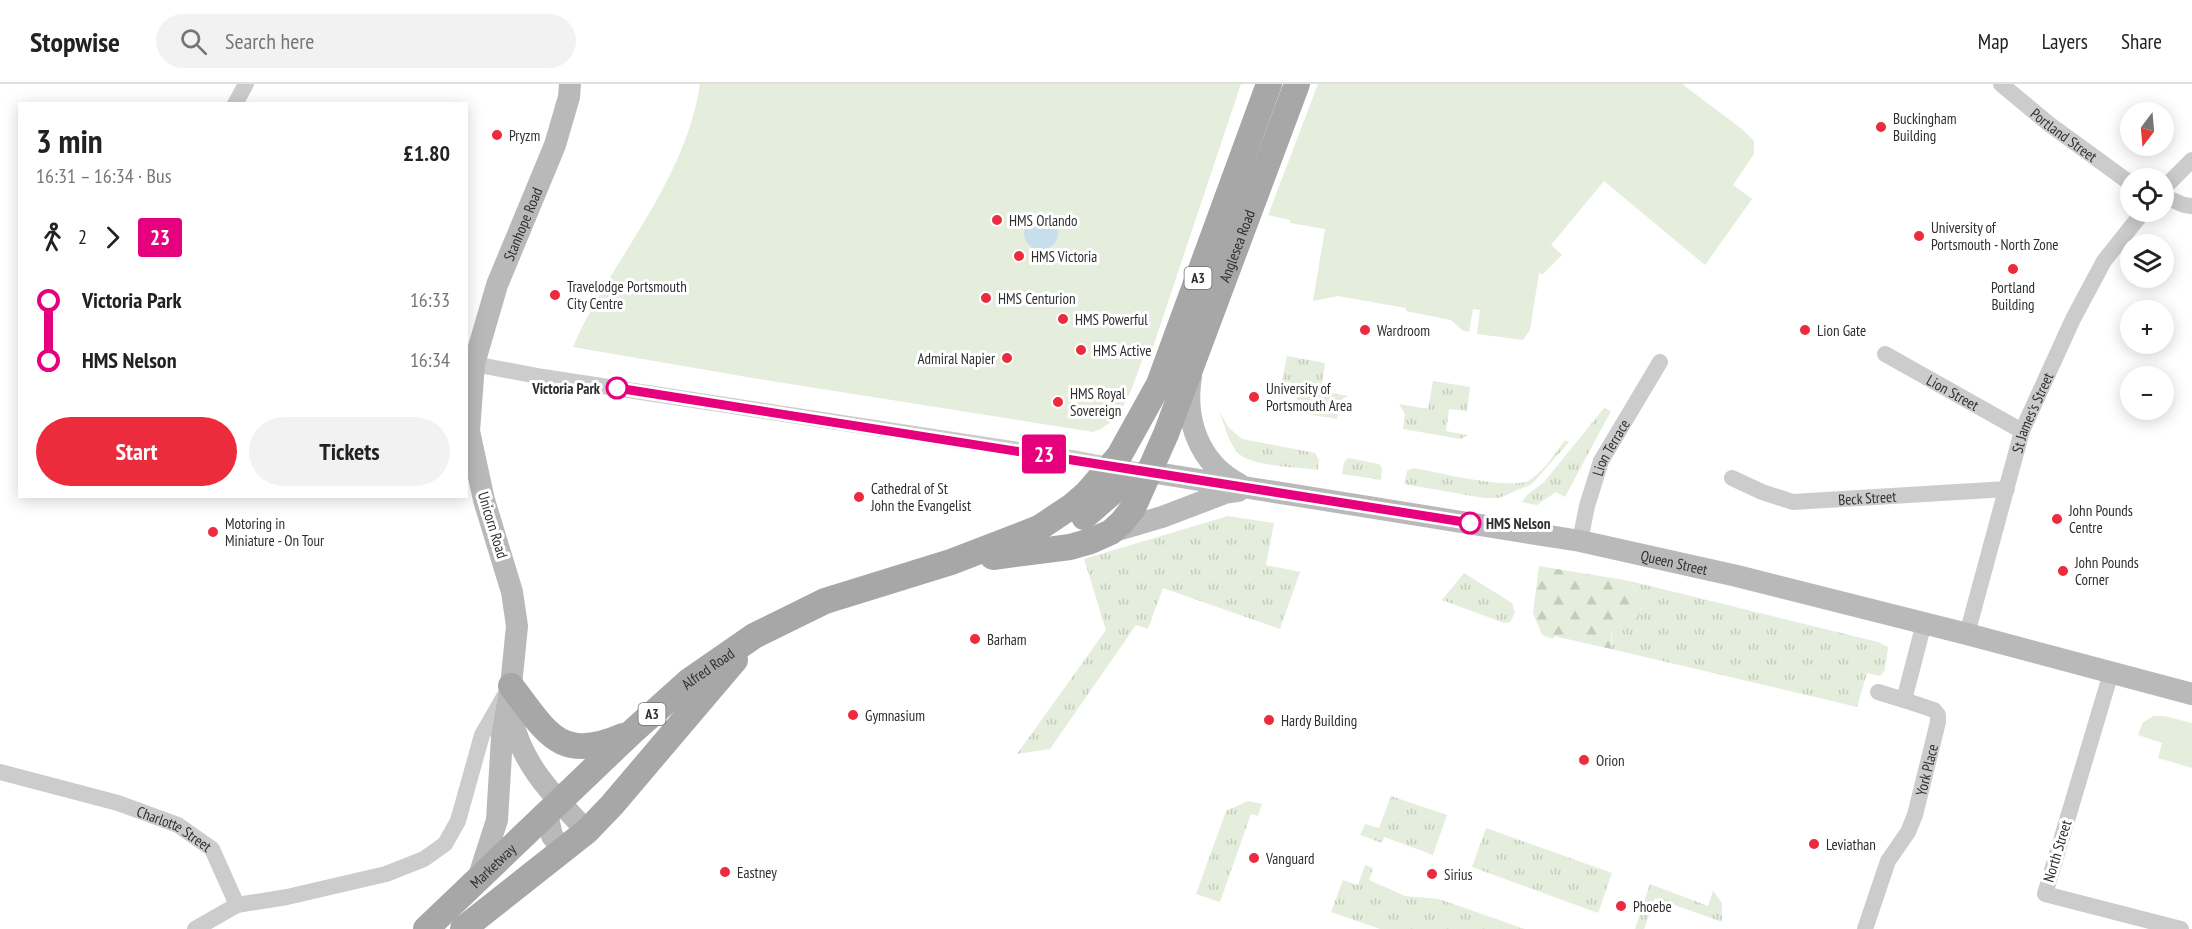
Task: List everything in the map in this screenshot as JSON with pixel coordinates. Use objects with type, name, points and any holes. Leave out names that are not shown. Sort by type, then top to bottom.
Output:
[{"type":"main road","name":"Anglesea Road","points":[[1112,466],[1159,384],[1269,84]]},
{"type":"main road","name":"Anglesea Road","points":[[1150,472],[1194,361],[1296,84]]},
{"type":"main road","name":"Alfred Road","points":[[553,808],[689,681],[754,636],[825,601],[951,562],[1039,528],[1072,506],[1112,466]]},
{"type":"main road","name":"Alfred Road","points":[[951,562],[1070,547],[1111,532],[1133,508],[1150,472]]},
{"type":"main road","name":"A3","points":[[1010,540],[1077,521],[1121,485],[1136,476],[1150,472]]},
{"type":"main road","name":"Alfred Road","points":[[592,825],[654,756],[754,636]]},
{"type":"main road","points":[[511,686],[546,731],[563,743],[589,747],[631,733]]},
{"type":"main road","name":"Marketway","points":[[426,929],[553,808]]},
{"type":"main road","name":"Marketway","points":[[463,929],[592,825]]},
{"type":"street","points":[[236,102],[246,84]]},
{"type":"street","name":"Stanhope Road","points":[[474,364],[497,285],[555,145],[569,97],[570,84]]},
{"type":"street","name":"Portland Street","points":[[2001,84],[2049,124],[2120,176]]},
{"type":"street","points":[[2174,178],[2192,160]]},
{"type":"street","points":[[2174,201],[2192,206]]},
{"type":"street","name":"St James's Street","points":[[1967,634],[2022,431],[2073,319],[2104,261],[2135,222]]},
{"type":"street","name":"Lion Street","points":[[1885,354],[2022,431]]},
{"type":"street","points":[[1194,361],[1189,402],[1199,444],[1210,462],[1222,473],[1251,489]]},
{"type":"street","name":"Lion Terrace","points":[[1580,541],[1587,506],[1601,461],[1660,362]]},
{"type":"street","points":[[474,364],[543,377],[1150,472]]},
{"type":"street","name":"Unicorn Road","points":[[474,364],[468,430],[484,500],[508,576],[516,615],[511,686],[502,737],[497,820],[478,879]]},
{"type":"street","name":"Queen Street","points":[[1150,472],[1580,541],[1737,576],[2192,694]]},
{"type":"street","name":"Beck Street","points":[[1732,478],[1762,492],[1793,502],[2007,489]]},
{"type":"street","points":[[1111,532],[1162,517],[1225,493],[1251,489]]},
{"type":"street","points":[[1904,700],[1924,623]]},
{"type":"street","name":"North Street","points":[[2111,673],[2044,894],[2181,929]]},
{"type":"street","points":[[195,929],[237,905],[287,897],[386,874],[424,859],[445,844],[458,820],[483,735],[511,686]]},
{"type":"street","name":"Unicorn Road","points":[[511,686],[512,712],[520,744],[553,808],[552,836],[563,849]]},
{"type":"street","name":"York Place","points":[[1865,929],[1887,863],[1908,832],[1915,815],[1938,722],[1936,713],[1931,708],[1878,693]]},
{"type":"street","name":"Charlotte Street","points":[[0,772],[118,803],[178,825],[212,849],[237,905]]},
{"type":"street","name":"Unicorn Road","points":[[553,808],[592,825]]},
{"type":"green space","name":"Victoria Park","points":[[700,84],[1241,84],[1151,353],[1145,352],[1121,410],[1104,427],[1093,432],[573,347],[594,306],[668,179],[688,133]]},
{"type":"green space","points":[[1318,84],[1682,84],[1742,129],[1754,141],[1754,154],[1733,185],[1752,199],[1705,265],[1604,181],[1551,245],[1562,255],[1543,274],[1539,273],[1530,330],[1523,340],[1477,334],[1480,310],[1473,309],[1469,332],[1462,330],[1451,320],[1406,311],[1406,308],[1338,296],[1313,301],[1325,229],[1290,223],[1290,220],[1268,215]]},
{"type":"green space","points":[[1287,356],[1325,363],[1321,391],[1348,396],[1341,402],[1337,419],[1278,409],[1273,402],[1296,406],[1298,384],[1282,381]]},
{"type":"green space","points":[[1433,381],[1470,387],[1467,411],[1449,409],[1446,431],[1467,435],[1461,439],[1403,429],[1405,414],[1399,404],[1428,409]]},
{"type":"green space","points":[[1604,408],[1611,411],[1565,497],[1556,492],[1537,505],[1522,502],[1527,495],[1544,482]]},
{"type":"green space","points":[[1219,411],[1229,428],[1242,439],[1315,453],[1319,460],[1318,470],[1262,463],[1242,456],[1231,442]]},
{"type":"green space","points":[[1565,440],[1569,442],[1532,484],[1499,498],[1484,498],[1404,484],[1407,471],[1413,468],[1490,482],[1528,481],[1544,468]]},
{"type":"green space","points":[[1348,458],[1379,464],[1382,468],[1381,480],[1342,474],[1344,462]]},
{"type":"green space","points":[[1228,516],[1274,523],[1266,565],[1300,572],[1280,629],[1163,588],[1148,629],[1136,625],[1050,749],[1017,754],[1106,630],[1084,559]]},
{"type":"green space","points":[[1539,566],[1630,581],[1640,604],[1638,619],[1628,626],[1615,628],[1611,635],[1611,649],[1542,635],[1533,613]]},
{"type":"green space","points":[[1464,573],[1512,603],[1515,613],[1510,622],[1504,623],[1442,600]]},
{"type":"green space","points":[[1630,581],[1878,642],[1888,647],[1885,670],[1880,676],[1867,673],[1857,707],[1611,649],[1612,631],[1641,610],[1636,591]]},
{"type":"green space","points":[[2154,716],[2164,716],[2192,723],[2192,768],[2158,758],[2162,743],[2138,735],[2143,722]]},
{"type":"green space","points":[[1391,796],[1447,815],[1433,855],[1384,837],[1382,843],[1360,835],[1365,824],[1379,828]]},
{"type":"green space","points":[[1248,801],[1262,804],[1258,816],[1251,814],[1220,902],[1196,894],[1226,811]]},
{"type":"green space","points":[[1486,828],[1612,873],[1598,913],[1472,867]]},
{"type":"green space","points":[[1365,865],[1373,868],[1369,880],[1405,896],[1439,899],[1525,929],[1380,929],[1331,912],[1343,880],[1358,885]]},
{"type":"green space","points":[[1650,884],[1708,906],[1713,891],[1722,903],[1722,922],[1655,898],[1644,929],[1635,929]]},
{"type":"water","points":[[1041,216],[1053,221],[1058,233],[1053,245],[1041,250],[1029,245],[1024,233],[1029,221]]},
{"type":"bus line","name":"23","points":[[617,388],[1078,459],[1470,523]]},
{"type":"place","name":"Buckingham Building","points":[[1881,127]]},
{"type":"place","name":"Pryzm","points":[[497,135]]},
{"type":"place","name":"HMS Orlando","points":[[997,220]]},
{"type":"place","name":"University of Portsmouth - North Zone","points":[[1919,236]]},
{"type":"place","name":"HMS Victoria","points":[[1019,256]]},
{"type":"place","name":"Portland Building","points":[[2013,269]]},
{"type":"place","name":"Travelodge Portsmouth City Centre","points":[[555,295]]},
{"type":"place","name":"HMS Centurion","points":[[986,298]]},
{"type":"place","name":"HMS Powerful","points":[[1063,319]]},
{"type":"place","name":"Wardroom","points":[[1365,330]]},
{"type":"place","name":"Lion Gate","points":[[1805,330]]},
{"type":"place","name":"HMS Active","points":[[1081,350]]},
{"type":"place","name":"Admiral Napier","points":[[1007,358]]},
{"type":"place","name":"Victoria Park","points":[[617,388]]},
{"type":"place","name":"University of Portsmouth Area","points":[[1254,397]]},
{"type":"place","name":"HMS Royal Sovereign","points":[[1058,402]]},
{"type":"place","name":"Cathedral of St John the Evangelist","points":[[859,497]]},
{"type":"place","name":"John Pounds Centre","points":[[2057,519]]},
{"type":"place","name":"HMS Nelson","points":[[1470,523]]},
{"type":"place","name":"Motoring in Miniature - On Tour","points":[[213,532]]},
{"type":"place","name":"John Pounds Corner","points":[[2063,571]]},
{"type":"place","name":"Barham","points":[[975,639]]},
{"type":"place","name":"Gymnasium","points":[[853,715]]},
{"type":"place","name":"Hardy Building","points":[[1269,720]]},
{"type":"place","name":"Orion","points":[[1584,760]]},
{"type":"place","name":"Leviathan","points":[[1814,844]]},
{"type":"place","name":"Vanguard","points":[[1254,858]]},
{"type":"place","name":"Eastney","points":[[725,872]]},
{"type":"place","name":"Sirius","points":[[1432,874]]},
{"type":"place","name":"Phoebe","points":[[1621,906]]}]
